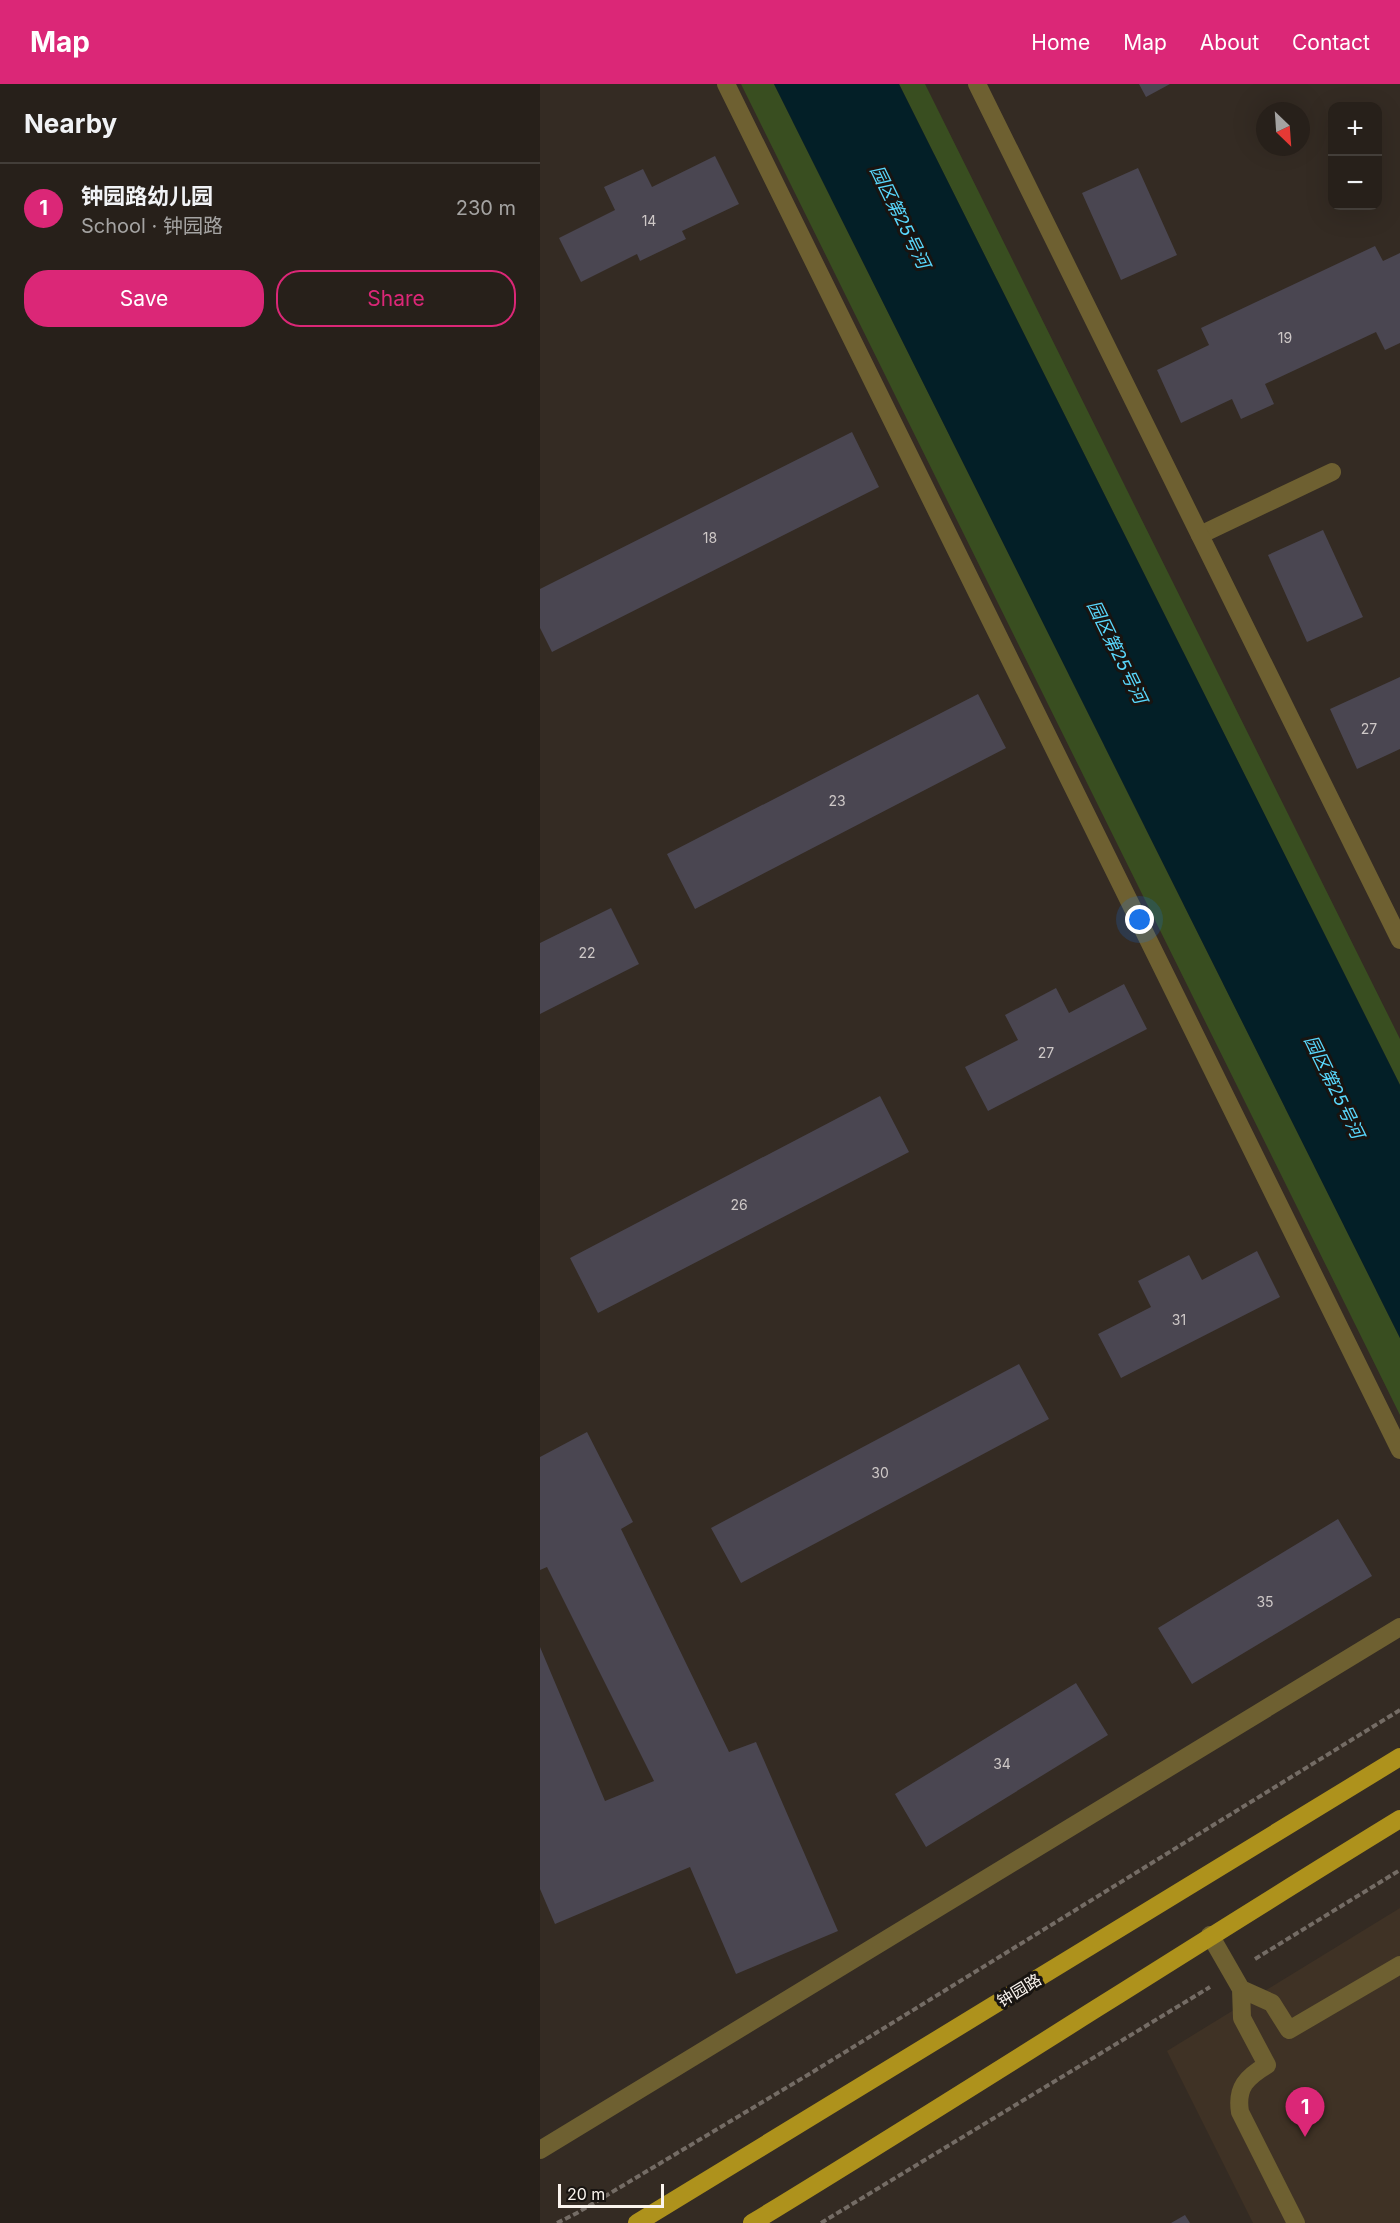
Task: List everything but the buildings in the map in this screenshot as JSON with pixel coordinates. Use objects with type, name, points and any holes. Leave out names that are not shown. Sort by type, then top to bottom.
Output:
[{"type":"main road","name":"钟园路","points":[[637,2223],[1400,1756]]},
{"type":"main road","points":[[752,2223],[874,2149],[1210,1935],[1400,1819]]},
{"type":"street","points":[[726,84],[1400,1450]]},
{"type":"street","points":[[977,84],[1400,940]]},
{"type":"street","points":[[1200,535],[1332,472]]},
{"type":"street","points":[[540,2150],[1400,1627]]},
{"type":"street","points":[[1210,1935],[1237,1981],[1242,2018],[1267,2065],[1253,2073],[1242,2086],[1238,2098],[1240,2112],[1296,2223]]},
{"type":"street","points":[[1237,1981],[1272,2003],[1289,2031],[1400,1965]]},
{"type":"path","points":[[557,2223],[811,2073],[1400,1710]]},
{"type":"path","points":[[821,2223],[1237,1981],[1400,1870]]},
{"type":"shaded area","points":[[1400,1908],[1400,2223],[1253,2223],[1167,2051]]},
{"type":"green space","points":[[741,84],[774,84],[1400,1338],[1400,1415]]},
{"type":"green space","points":[[899,84],[925,84],[1400,1039],[1400,1085]]},
{"type":"water","name":"园区第25号河","points":[[774,84],[899,84],[1400,1085],[1400,1338]]},
{"type":"place","name":"钟园路幼儿园","points":[[1305,2137]]}]
